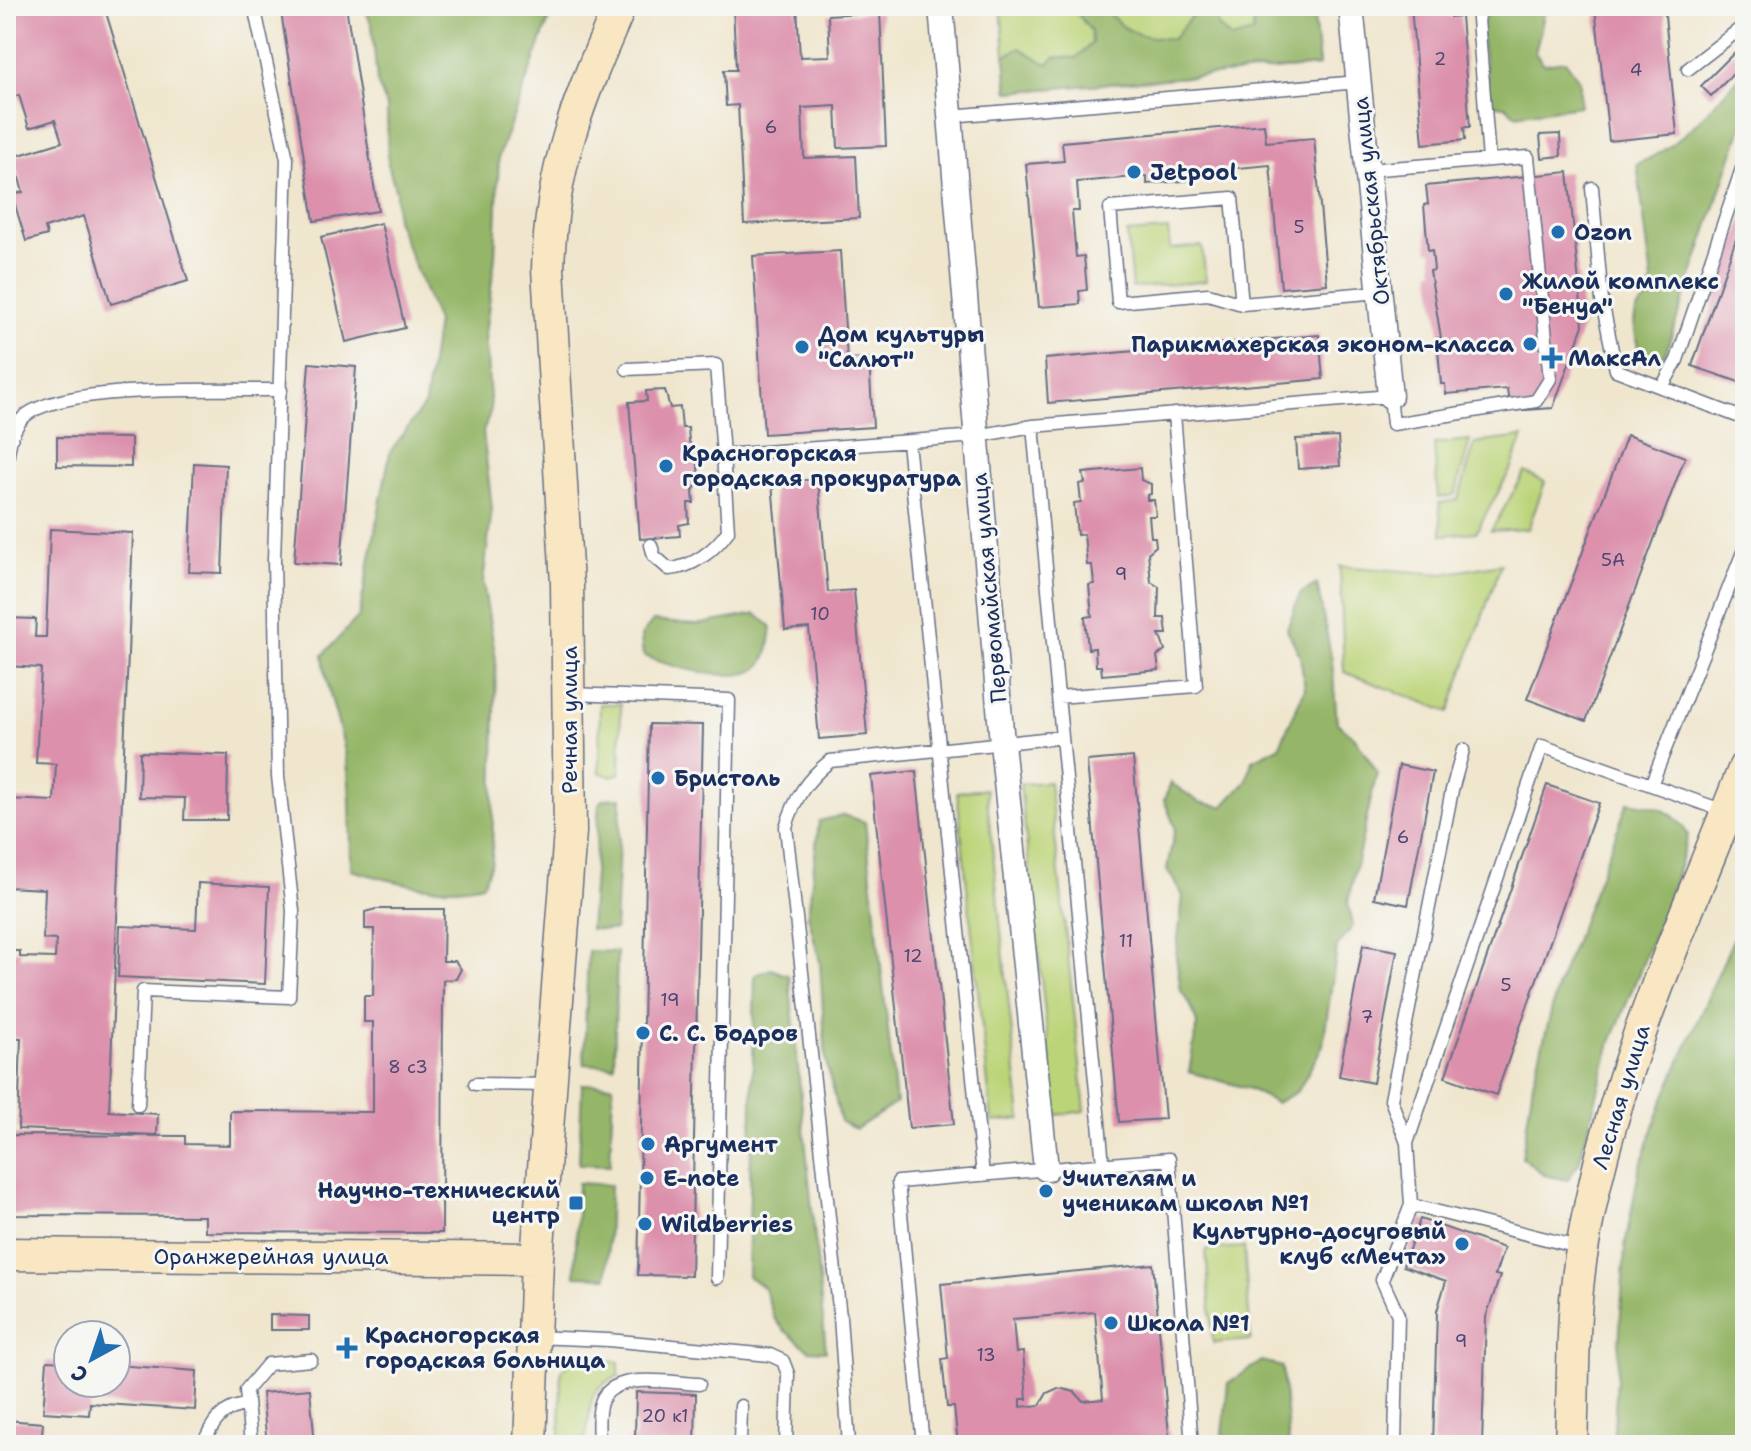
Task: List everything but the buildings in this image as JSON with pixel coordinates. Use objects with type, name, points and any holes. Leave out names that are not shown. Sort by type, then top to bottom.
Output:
[{"type":"main road","name":"Речная улица","points":[[530,1445],[537,1259],[570,832],[571,694],[548,269],[549,220],[565,143],[620,6]]},
{"type":"main road","name":"Лесная улица","points":[[1571,1445],[1582,1248],[1603,1146],[1629,1060],[1745,767]]},
{"type":"main road","name":"Оранжерейная улица","points":[[6,1254],[537,1259]]},
{"type":"street","name":"Первомайская улица","points":[[941,6],[1002,743],[1046,1169]]},
{"type":"street","name":"Октябрьская улица","points":[[1351,6],[1390,396]]},
{"type":"lane","points":[[138,1105],[143,991],[289,997],[293,911],[278,776],[274,560],[287,159],[254,6]]},
{"type":"lane","points":[[1477,6],[1489,160]]},
{"type":"lane","points":[[1688,69],[1745,25]]},
{"type":"lane","points":[[950,116],[1359,82]]},
{"type":"lane","points":[[723,455],[977,436],[1033,426],[1390,396],[1393,424],[1536,401],[1550,379],[1528,157],[1367,170]]},
{"type":"lane","points":[[1662,387],[1677,360],[1745,160]]},
{"type":"lane","points":[[1592,188],[1602,301],[1616,370],[1745,419]]},
{"type":"lane","points":[[1242,304],[1232,198],[1110,208],[1118,302],[1208,294],[1242,304],[1380,292]]},
{"type":"lane","points":[[627,369],[716,365],[728,531],[722,540],[684,568],[669,569],[654,556],[651,545]]},
{"type":"lane","points":[[6,498],[11,442],[19,422],[40,407],[83,395],[281,390]]},
{"type":"lane","points":[[1058,697],[1196,686],[1174,414]]},
{"type":"lane","points":[[1033,426],[1103,1164]]},
{"type":"lane","points":[[908,442],[937,750],[983,1175]]},
{"type":"lane","points":[[1651,785],[1745,547]]},
{"type":"lane","points":[[571,694],[729,700],[717,1278]]},
{"type":"lane","points":[[849,1445],[840,1317],[786,827],[794,800],[812,775],[830,761],[1062,737]]},
{"type":"lane","points":[[1407,1143],[1542,746],[1727,812]]},
{"type":"lane","points":[[1395,1445],[1398,1315],[1382,1280],[1411,1205],[1407,1143],[1391,1100],[1452,790],[1463,750]]},
{"type":"lane","points":[[475,1084],[550,1085]]},
{"type":"lane","points":[[923,1445],[898,1182],[1169,1159],[1192,1445]]},
{"type":"lane","points":[[1411,1205],[1582,1248]]},
{"type":"lane","points":[[534,1337],[770,1355],[783,1361],[788,1374],[786,1445]]},
{"type":"lane","points":[[251,1445],[246,1390],[268,1364],[311,1360]]},
{"type":"lane","points":[[599,1445],[600,1406],[611,1388],[623,1382],[699,1384]]},
{"type":"lane","points":[[203,1445],[223,1412],[232,1406],[247,1405]]},
{"type":"lane","points":[[740,1445],[741,1406]]},
{"type":"green space","points":[[364,6],[554,6],[499,155],[495,257],[485,334],[491,409],[483,432],[492,508],[483,583],[496,659],[492,861],[483,884],[466,887],[416,886],[351,870],[347,764],[323,655],[359,616],[390,452],[425,404],[437,322],[396,219],[396,192],[388,164],[387,107],[377,82],[372,26]]},
{"type":"green space","points":[[1001,6],[1313,6],[1319,66],[1008,92]]},
{"type":"green space","points":[[1071,6],[1111,6],[1109,13],[1130,30],[1145,36],[1173,39],[1199,7],[1219,15],[1217,25],[1231,39],[1253,33],[1255,6],[1313,6],[1319,66],[1008,92],[1005,56],[1020,48],[1047,64],[1055,57],[1076,58],[1092,43],[1091,31]]},
{"type":"green space","points":[[1491,6],[1546,6],[1535,53],[1544,64],[1565,61],[1580,81],[1580,106],[1516,115],[1505,106],[1490,104],[1480,27]]},
{"type":"green space","points":[[1745,72],[1745,118],[1665,354],[1649,359],[1639,355],[1634,324],[1637,311],[1647,301],[1652,281],[1637,164],[1684,135]]},
{"type":"green space","points":[[1168,230],[1170,249],[1202,246],[1206,281],[1132,288],[1127,233]]},
{"type":"green space","points":[[1523,437],[1512,467],[1476,532],[1442,535],[1439,503],[1458,500],[1475,443]]},
{"type":"green space","points":[[1470,440],[1455,495],[1438,498],[1434,444]]},
{"type":"green space","points":[[1525,472],[1545,482],[1528,529],[1491,531]]},
{"type":"green space","points":[[1501,564],[1449,712],[1344,672],[1340,566],[1443,574]]},
{"type":"green space","points":[[1317,584],[1332,661],[1337,723],[1355,738],[1377,772],[1348,902],[1353,926],[1337,947],[1323,1045],[1298,1091],[1276,1103],[1250,1089],[1189,1072],[1197,1024],[1192,1008],[1181,991],[1176,956],[1183,896],[1167,869],[1175,827],[1164,800],[1171,783],[1199,802],[1223,807],[1246,782],[1253,760],[1279,747],[1305,689],[1300,656],[1287,629],[1300,594]]},
{"type":"green space","points":[[756,614],[772,627],[765,660],[748,673],[701,672],[643,655],[641,636],[653,621],[696,625]]},
{"type":"green space","points":[[600,704],[621,704],[620,773],[612,777],[599,772]]},
{"type":"green space","points":[[1049,782],[1085,1111],[1056,1115],[1020,784]]},
{"type":"green space","points":[[986,789],[1021,1119],[992,1122],[957,792]]},
{"type":"green space","points":[[621,798],[615,930],[590,929],[599,804],[603,799]]},
{"type":"green space","points":[[1628,802],[1663,810],[1677,819],[1688,835],[1671,893],[1611,1042],[1579,1163],[1567,1180],[1544,1175],[1522,1157],[1533,1082],[1558,985]]},
{"type":"green space","points":[[843,815],[865,822],[896,1103],[856,1129],[841,1122],[826,1061],[820,962],[808,915],[819,821]]},
{"type":"green space","points":[[1745,912],[1745,1445],[1613,1445],[1625,1246],[1639,1170],[1663,1100]]},
{"type":"green space","points":[[588,951],[617,952],[614,1066],[584,1064]]},
{"type":"green space","points":[[771,969],[789,976],[826,1351],[809,1350],[784,1330],[774,1318],[764,1288],[748,1276],[755,975]]},
{"type":"green space","points":[[582,1084],[613,1085],[610,1165],[579,1164]]},
{"type":"green space","points":[[578,1183],[610,1185],[607,1277],[575,1276]]},
{"type":"green space","points":[[1244,1247],[1251,1340],[1213,1343],[1206,1250]]},
{"type":"green space","points":[[573,1360],[619,1362],[619,1376],[606,1382],[593,1396],[584,1440],[560,1445],[561,1370]]},
{"type":"green space","points":[[1262,1361],[1282,1367],[1289,1445],[1222,1445],[1228,1383]]},
{"type":"place","name":"Jetpool","points":[[1134,172]]},
{"type":"place","name":"Ozon","points":[[1558,232]]},
{"type":"place","name":"Жилой комплекс \"Бенуа\"","points":[[1506,294]]},
{"type":"place","name":"Парикмахерская эконом-класса","points":[[1530,344]]},
{"type":"place","name":"Дом культуры \"Салют\"","points":[[802,347]]},
{"type":"place","name":"МаксАл","points":[[1552,358]]},
{"type":"place","name":"Красногорская городская прокуратура","points":[[666,466]]},
{"type":"place","name":"Бристоль","points":[[658,778]]},
{"type":"place","name":"С. С. Бодров","points":[[643,1033]]},
{"type":"place","name":"Аргумент","points":[[648,1144]]},
{"type":"place","name":"E-note","points":[[647,1178]]},
{"type":"place","name":"Учителям и ученикам школы №1","points":[[1046,1191]]},
{"type":"place","name":"Научно-технический центр","points":[[576,1203]]},
{"type":"place","name":"Wildberries","points":[[645,1224]]},
{"type":"place","name":"Культурно-досуговый клуб «Мечта»","points":[[1462,1244]]},
{"type":"place","name":"Школа №1","points":[[1111,1323]]},
{"type":"place","name":"Красногорская городская больница","points":[[347,1348]]}]
